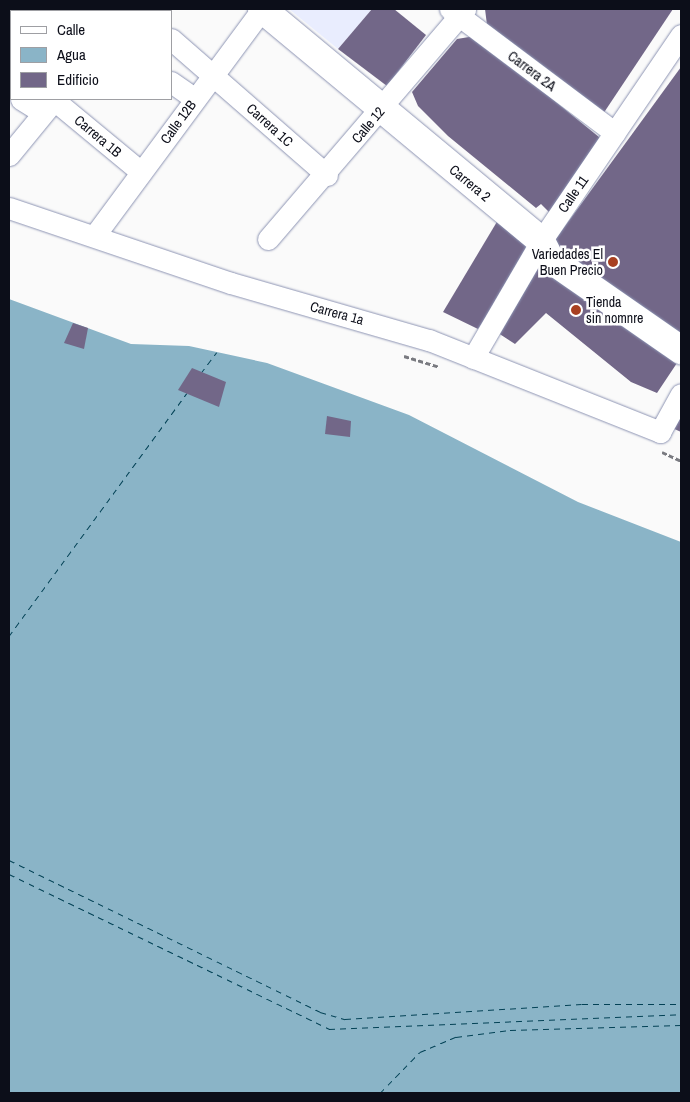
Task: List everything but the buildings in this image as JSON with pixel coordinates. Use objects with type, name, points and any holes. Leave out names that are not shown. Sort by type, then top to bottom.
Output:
[{"type":"street","name":"Calle 12B","points":[[95,235],[262,9]]},
{"type":"street","name":"Carrera 2","points":[[262,9],[540,241],[550,259],[681,350]]},
{"type":"street","name":"Calle 12","points":[[268,238],[381,109],[458,11]]},
{"type":"street","name":"Carrera 2A","points":[[458,11],[615,133]]},
{"type":"street","name":"Calle 11","points":[[472,358],[540,241],[681,35]]},
{"type":"street","name":"Carrera 1C","points":[[172,40],[214,74],[326,174]]},
{"type":"street","points":[[172,83],[195,99]]},
{"type":"street","points":[[27,100],[51,104]]},
{"type":"street","points":[[9,155],[51,104]]},
{"type":"street","name":"Carrera 1B","points":[[51,104],[141,172]]},
{"type":"street","name":"Carrera 1a","points":[[9,208],[95,235],[203,274],[407,333],[660,432],[681,394]]},
{"type":"shaded area","points":[[289,9],[372,9],[338,49]]},
{"type":"water","points":[[9,299],[131,344],[189,346],[267,363],[409,415],[578,502],[681,542],[681,1093],[9,1093]]},
{"type":"ferry route","points":[[201,373],[217,352]]},
{"type":"ferry route","points":[[9,636],[187,393]]},
{"type":"ferry route","points":[[9,860],[320,1012],[345,1019],[582,1004],[681,1004]]},
{"type":"ferry route","points":[[9,874],[329,1029],[681,1014]]},
{"type":"ferry route","points":[[380,1093],[420,1052],[456,1037],[510,1030],[681,1025]]},
{"type":"place","name":"Variedades El Buen Precio","points":[[613,262]]},
{"type":"place","name":"Tienda sin nomnre","points":[[576,310]]}]
